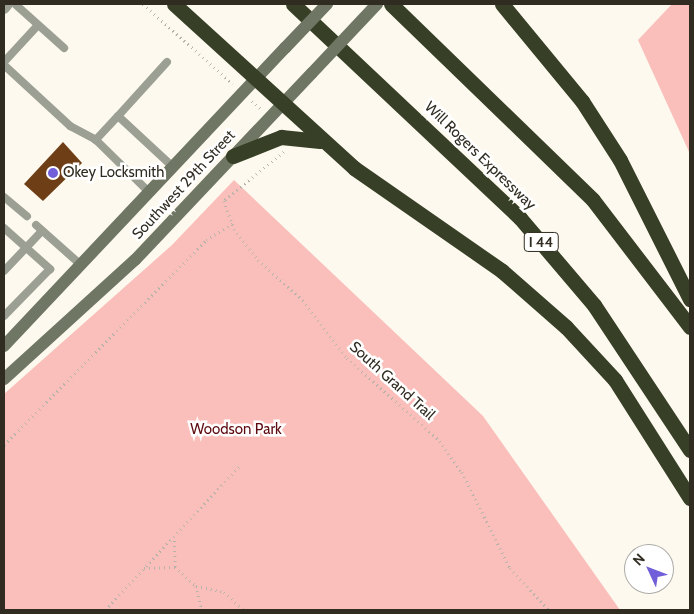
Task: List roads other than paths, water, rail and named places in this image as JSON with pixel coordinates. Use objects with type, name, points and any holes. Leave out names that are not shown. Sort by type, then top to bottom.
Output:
[{"type":"highway","points":[[174,4],[324,142],[388,194],[502,272],[566,327],[615,380],[690,498]]},
{"type":"highway","name":"Will Rogers Expressway","points":[[293,4],[520,218],[594,305],[690,450]]},
{"type":"highway","points":[[391,4],[587,194],[690,327]]},
{"type":"highway","points":[[502,4],[582,101],[620,160],[690,299]]},
{"type":"highway","points":[[233,156],[281,137],[324,142]]},
{"type":"main road","name":"Southwest 29th Street","points":[[4,346],[327,4]]},
{"type":"main road","name":"Southwest 29th Street","points":[[4,379],[111,284],[377,4]]},
{"type":"street","points":[[4,8],[7,4]]},
{"type":"lane","points":[[15,4],[64,48]]},
{"type":"lane","points":[[38,25],[4,64],[70,126],[96,140],[149,192]]},
{"type":"lane","points":[[96,140],[167,62]]},
{"type":"lane","points":[[118,116],[173,167]]},
{"type":"lane","points":[[4,197],[26,216]]},
{"type":"lane","points":[[36,224],[80,264]]},
{"type":"lane","points":[[4,228],[50,269],[28,286],[4,314]]},
{"type":"lane","points":[[8,270],[42,230]]},
{"type":"place","name":"Okey Locksmith","points":[[53,173]]},
{"type":"park label","name":"Woodson Park","points":[[236,430]]}]
